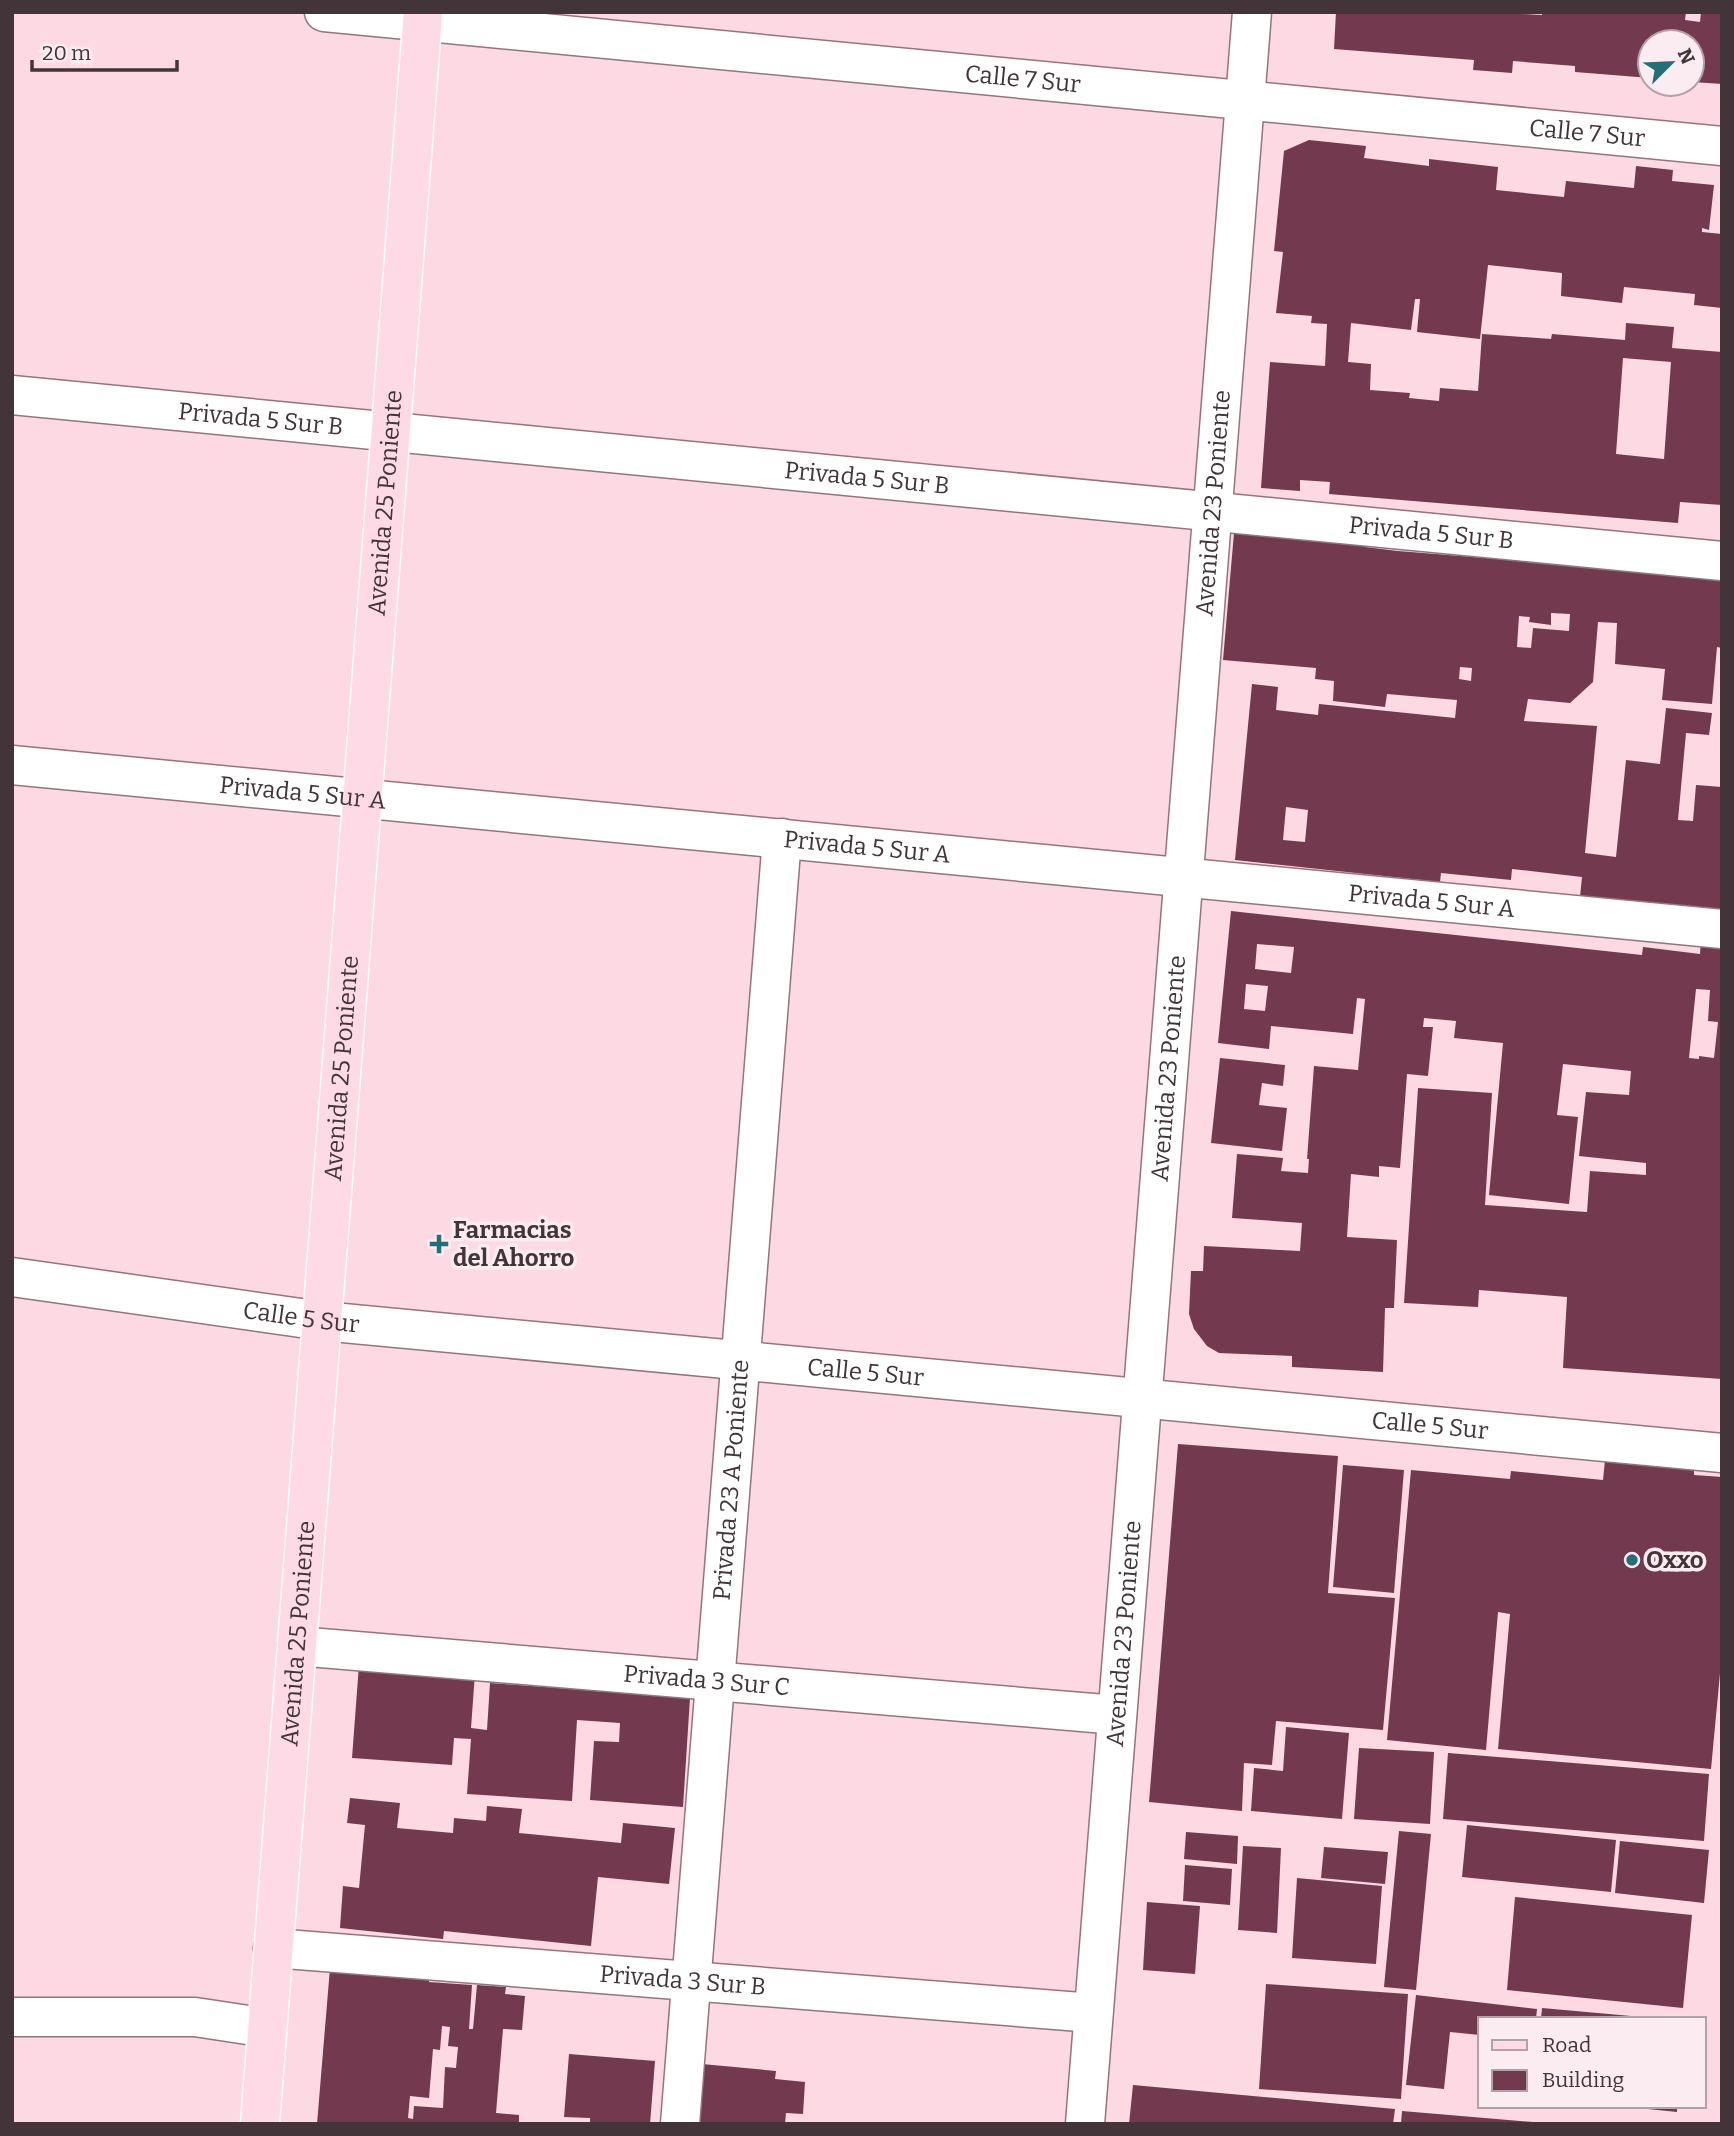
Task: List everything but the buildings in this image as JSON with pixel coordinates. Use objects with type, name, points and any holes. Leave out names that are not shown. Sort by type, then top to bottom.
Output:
[{"type":"main road","name":"Avenida 25 Poniente","points":[[260,2124],[423,17]]},
{"type":"street","name":"Calle 7 Sur","points":[[324,12],[423,17],[1245,101],[1722,146]]},
{"type":"street","name":"Avenida 23 Poniente","points":[[1084,2124],[1252,12]]},
{"type":"street","name":"Privada 5 Sur B","points":[[12,395],[1722,561]]},
{"type":"street","name":"Privada 5 Sur A","points":[[12,765],[1722,929]]},
{"type":"street","name":"Privada 23 A Poniente","points":[[680,2124],[782,838]]},
{"type":"street","name":"Calle 5 Sur","points":[[12,1277],[322,1321],[1722,1453]]},
{"type":"street","name":"Privada 3 Sur C","points":[[297,1646],[1117,1715]]},
{"type":"street","name":"Privada 3 Sur B","points":[[273,1948],[1094,2013]]},
{"type":"street","points":[[12,2017],[195,2017],[267,2028]]},
{"type":"place","name":"Farmacias del Ahorro","points":[[439,1244]]},
{"type":"place","name":"Oxxo","points":[[1632,1560]]}]
